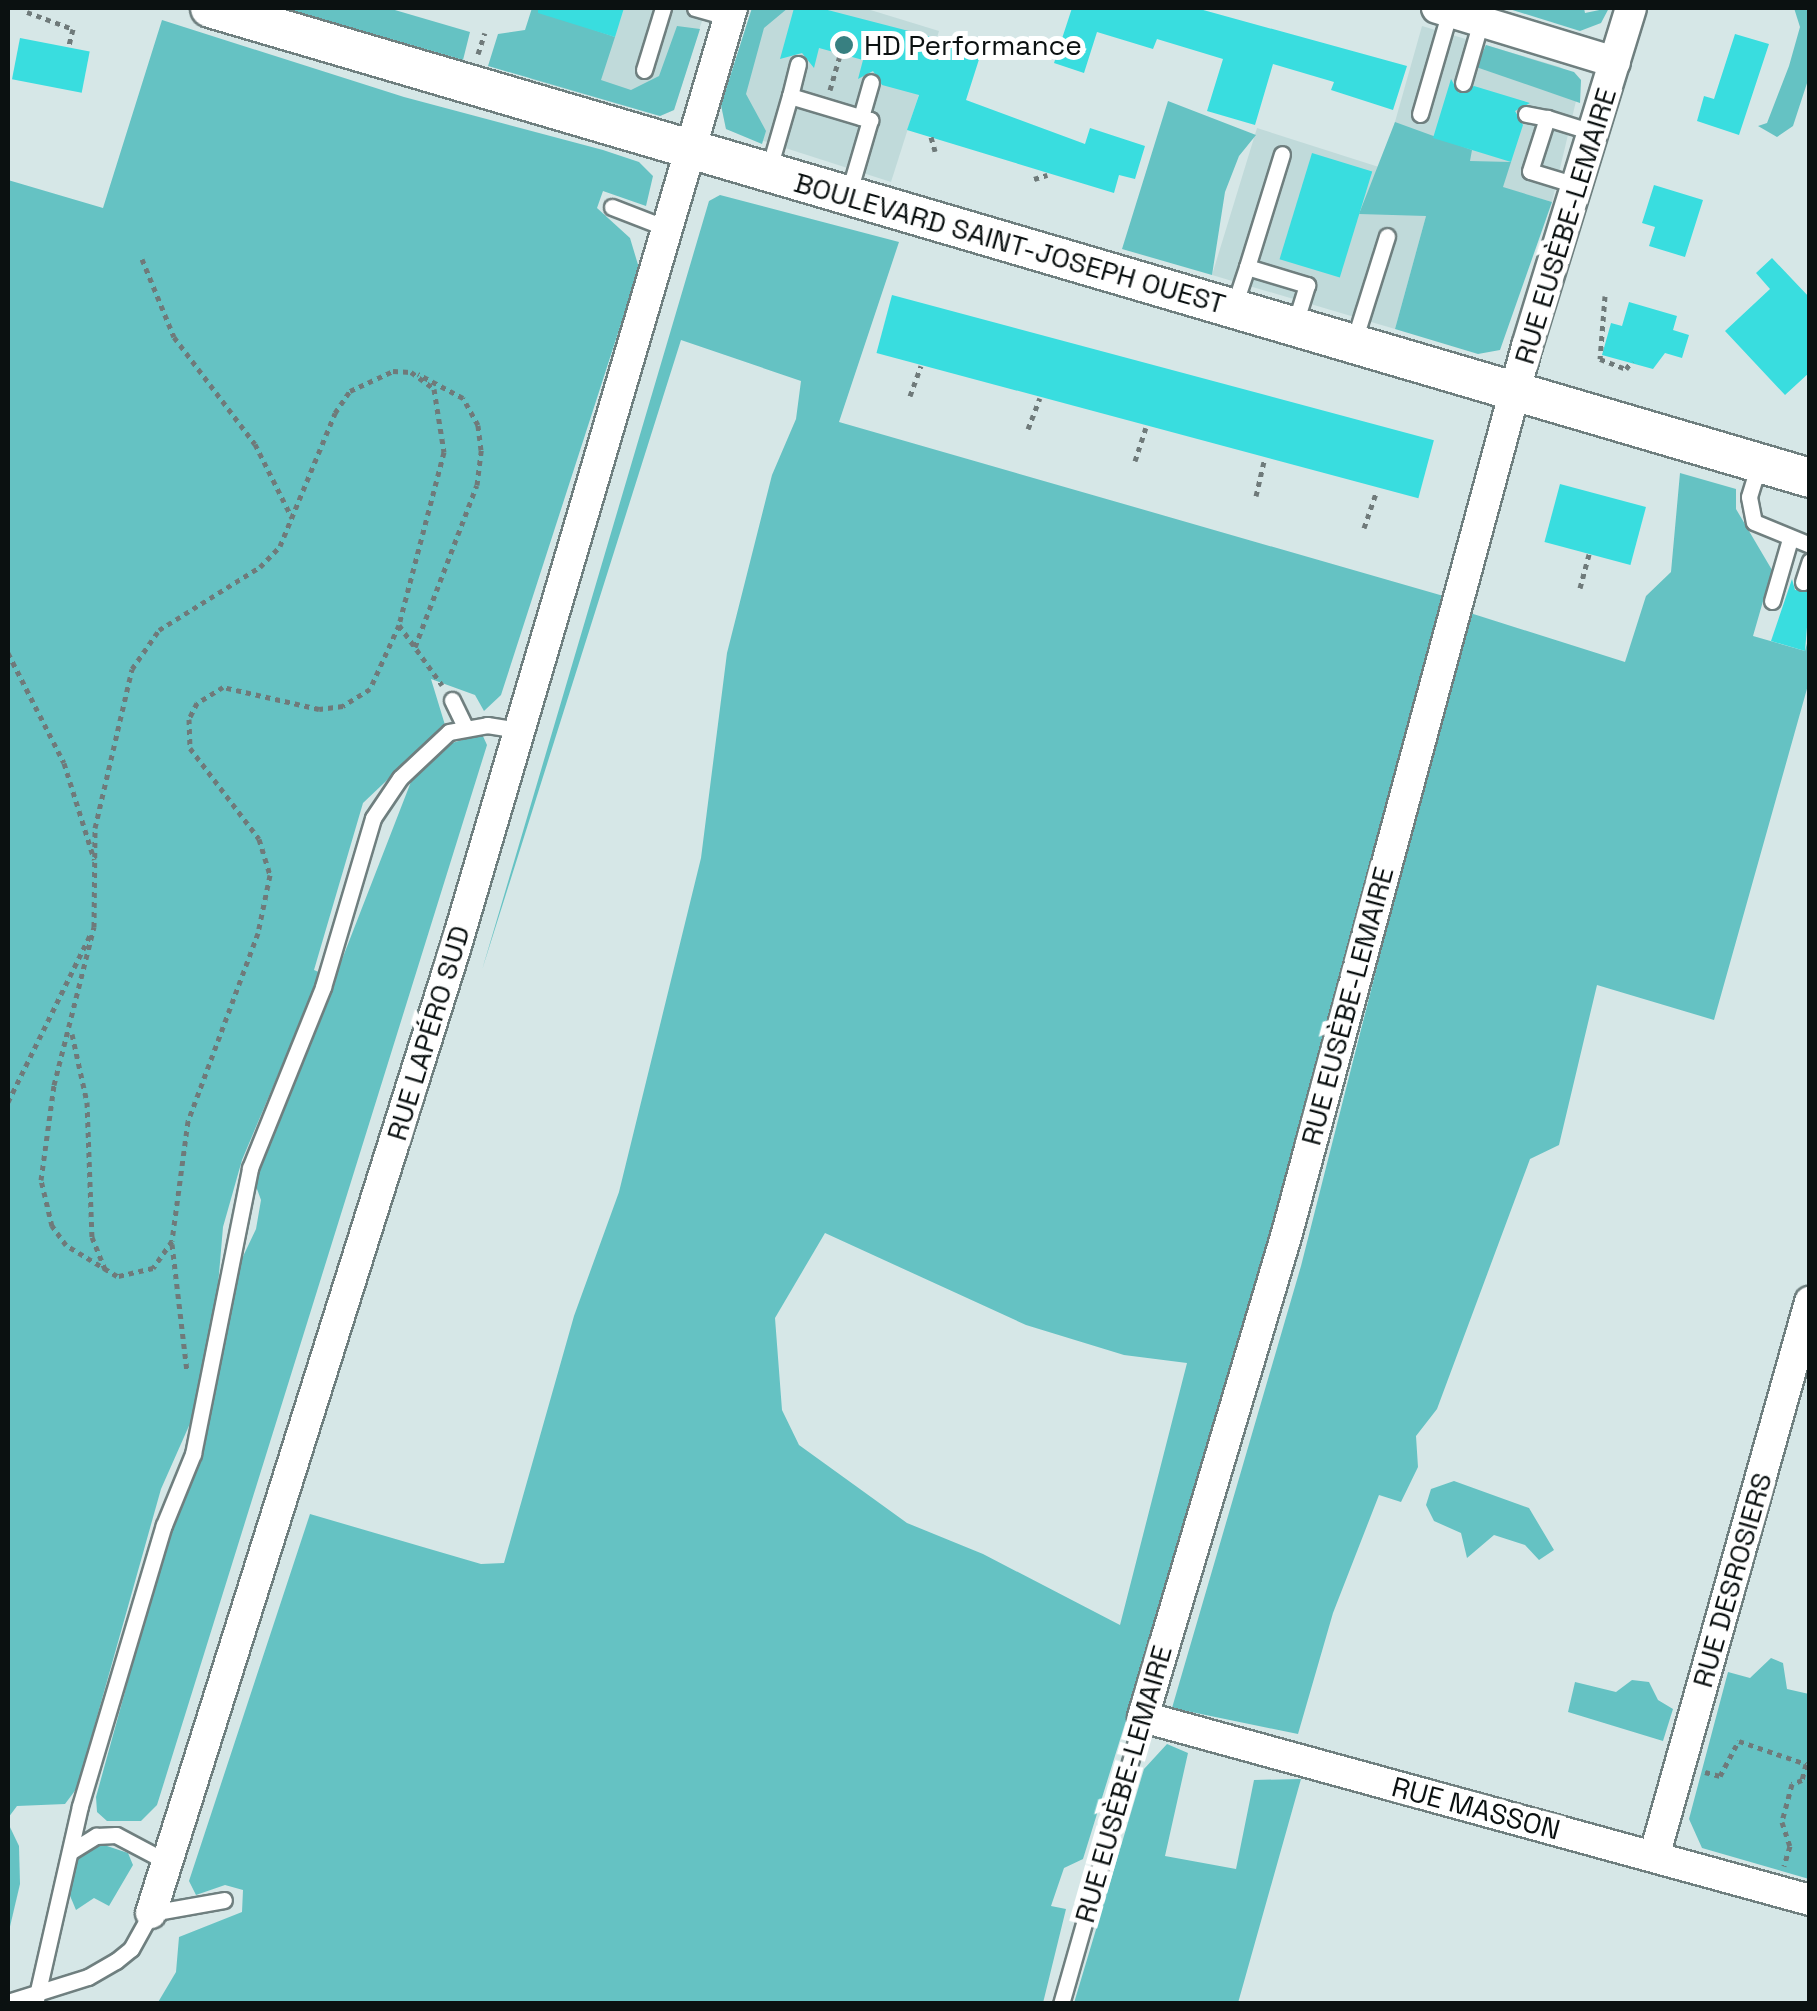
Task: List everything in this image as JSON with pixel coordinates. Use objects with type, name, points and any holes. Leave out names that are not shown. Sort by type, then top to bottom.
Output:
[{"type":"street","name":"BOULEVARD SAINT-JOSEPH OUEST","points":[[210,8],[1810,478]]},
{"type":"street","name":"RUE EUSÈBE-LEMAIRE","points":[[1143,1717],[1288,1232],[1514,392],[1631,8]]},
{"type":"street","points":[[1443,9],[1615,62]]},
{"type":"street","name":"RUE LAPÉRO SUD","points":[[151,1913],[519,730],[671,230],[731,13]]},
{"type":"street","name":"RUE DESROSIERS","points":[[1654,1857],[1810,1302]]},
{"type":"street","name":"RUE MASSON","points":[[1143,1717],[1810,1900]]},
{"type":"lane","points":[[644,70],[663,8]]},
{"type":"lane","points":[[695,8],[731,13]]},
{"type":"lane","points":[[1420,114],[1443,9]]},
{"type":"lane","points":[[1463,83],[1481,21]]},
{"type":"lane","points":[[768,172],[798,64]]},
{"type":"lane","points":[[860,117],[871,82]]},
{"type":"lane","points":[[790,96],[870,120],[848,195]]},
{"type":"lane","points":[[1526,114],[1595,133]]},
{"type":"lane","points":[[1546,118],[1530,172],[1578,186]]},
{"type":"lane","points":[[1232,308],[1282,154]]},
{"type":"lane","points":[[612,207],[671,230]]},
{"type":"lane","points":[[1353,344],[1387,236]]},
{"type":"lane","points":[[1247,267],[1289,271],[1307,285],[1294,327]]},
{"type":"lane","points":[[1759,464],[1749,509],[1766,531],[1810,545]]},
{"type":"lane","points":[[1772,601],[1790,539]]},
{"type":"lane","points":[[1803,582],[1810,560]]},
{"type":"lane","points":[[452,700],[466,727]]},
{"type":"lane","points":[[37,1999],[70,1852],[164,1525],[193,1454],[233,1241],[274,1098],[323,987],[374,818],[430,745],[466,727],[519,730]]},
{"type":"lane","name":"RUE EUSÈBE-LEMAIRE","points":[[1061,2004],[1143,1717]]},
{"type":"lane","points":[[70,1852],[96,1836],[116,1835],[166,1862]]},
{"type":"lane","points":[[8,2002],[37,1999],[116,1961],[131,1949],[151,1913],[224,1900]]},
{"type":"path","points":[[27,12],[73,29],[69,46]]},
{"type":"path","points":[[826,107],[840,54]]},
{"type":"path","points":[[930,138],[935,151]]},
{"type":"path","points":[[1034,179],[1047,175]]},
{"type":"path","points":[[142,259],[174,337],[255,444],[292,518]]},
{"type":"path","points":[[1605,296],[1606,328],[1600,360],[1626,369],[1632,361]]},
{"type":"path","points":[[910,396],[922,366]]},
{"type":"path","points":[[189,1383],[172,1241],[188,1121],[258,933],[270,875],[259,839],[190,748],[188,719],[197,703],[223,686],[306,707],[344,706],[370,689],[399,625],[444,452],[434,390],[411,372]]},
{"type":"path","points":[[172,1241],[153,1268],[135,1276],[107,1272],[66,1245],[44,1205],[48,1123],[94,927],[95,828],[143,648],[159,630],[260,567],[280,546],[350,390],[380,375],[411,372],[464,398],[478,426],[481,450],[477,485],[415,646]]},
{"type":"path","points":[[1028,429],[1040,398]]},
{"type":"path","points":[[1135,460],[1146,428]]},
{"type":"path","points":[[1256,496],[1264,460]]},
{"type":"path","points":[[1364,528],[1377,490]]},
{"type":"path","points":[[1580,588],[1589,554]]},
{"type":"path","points":[[399,625],[452,700]]},
{"type":"path","points":[[8,653],[64,763],[97,872]]},
{"type":"path","points":[[8,1102],[94,927]]},
{"type":"path","points":[[72,1032],[87,1102],[92,1237],[107,1272]]},
{"type":"path","points":[[1702,1772],[1720,1776],[1740,1741],[1806,1764],[1802,1780],[1792,1784],[1782,1822],[1790,1846],[1777,1891]]},
{"type":"shaded area","points":[[284,8],[388,8],[470,32],[463,60]]},
{"type":"shaded area","points":[[532,8],[569,8],[565,20],[615,37],[601,80],[631,90],[659,76],[677,26],[700,29],[674,110],[660,116],[488,66],[498,34],[525,30]]},
{"type":"shaded area","points":[[552,8],[706,8],[674,110],[660,116],[530,79]]},
{"type":"shaded area","points":[[752,8],[864,8],[939,31],[891,182],[726,129],[721,105]]},
{"type":"shaded area","points":[[752,8],[788,8],[764,28],[746,94],[766,131],[762,144],[726,129],[721,105]]},
{"type":"shaded area","points":[[1506,8],[1584,8],[1585,13],[1609,8],[1601,23],[1580,31]]},
{"type":"shaded area","points":[[1794,8],[1809,8],[1809,77],[1793,126],[1777,137],[1758,126],[1767,123],[1789,66],[1800,27]]},
{"type":"shaded area","points":[[162,20],[404,97],[603,150],[639,162],[653,176],[646,206],[603,191],[597,208],[630,238],[639,268],[501,695],[484,711],[475,695],[431,679],[445,725],[363,803],[314,970],[321,973],[242,1160],[223,1227],[216,1309],[192,1419],[161,1489],[77,1788],[65,1804],[17,1806],[8,1818],[8,180],[103,208]]},
{"type":"shaded area","points":[[1422,26],[1560,67],[1581,80],[1552,202],[1439,169],[1395,329],[1212,275],[1257,128],[1382,168]]},
{"type":"shaded area","points":[[1486,45],[1574,72],[1581,80],[1580,103],[1476,67]]},
{"type":"shaded area","points":[[1168,101],[1256,135],[1239,156],[1225,192],[1212,275],[1122,249]]},
{"type":"shaded area","points":[[1395,122],[1472,150],[1470,161],[1511,162],[1503,187],[1552,202],[1500,350],[1478,354],[1395,329],[1426,216],[1359,214]]},
{"type":"shaded area","points":[[720,195],[899,242],[839,422],[1447,597],[1240,1353],[1083,1859],[1064,1868],[1051,1906],[1066,1909],[1043,2003],[157,2004],[176,1972],[179,1937],[242,1912],[243,1890],[225,1885],[196,1895],[189,1881],[310,1514],[481,1564],[504,1563],[574,1316],[619,1192],[701,858],[727,653],[772,475],[796,419],[801,381],[681,340],[482,970],[709,201]],"holes":[[[825,1233],[1026,1325],[1124,1355],[1187,1363],[1120,1625],[983,1554],[907,1523],[799,1445],[782,1410],[775,1318]]]},
{"type":"shaded area","points":[[1680,473],[1736,489],[1736,509],[1772,570],[1753,636],[1805,651],[1809,636],[1810,678],[1714,1020],[1597,985],[1559,1145],[1530,1159],[1437,1409],[1416,1436],[1418,1467],[1401,1502],[1379,1495],[1333,1613],[1298,1734],[1172,1708],[1301,1266],[1467,612],[1625,662],[1646,596],[1671,572]]},
{"type":"shaded area","points":[[482,734],[487,745],[157,1805],[141,1821],[107,1821],[97,1812],[96,1797],[177,1503],[205,1443],[238,1267],[256,1229],[261,1200],[253,1178],[280,1099],[308,1047],[414,774],[442,746]]},
{"type":"shaded area","points":[[1454,1481],[1529,1508],[1554,1550],[1539,1560],[1525,1545],[1494,1535],[1467,1558],[1461,1533],[1434,1521],[1426,1505],[1431,1489]]},
{"type":"shaded area","points":[[1771,1658],[1783,1663],[1787,1689],[1809,1694],[1809,1879],[1702,1848],[1689,1819],[1728,1672],[1750,1678]]},
{"type":"shaded area","points":[[1632,1680],[1649,1682],[1658,1700],[1673,1709],[1663,1741],[1568,1712],[1575,1682],[1616,1692]]},
{"type":"shaded area","points":[[1167,1744],[1188,1753],[1165,1856],[1236,1869],[1254,1780],[1301,1779],[1238,2003],[1074,2003],[1144,1769]]},
{"type":"shaded area","points":[[8,1823],[19,1846],[20,1884],[8,1935]]},
{"type":"shaded area","points":[[101,1844],[128,1853],[133,1865],[109,1906],[94,1898],[76,1910],[68,1891],[77,1858]]},
{"type":"building","points":[[538,8],[624,8],[615,37],[538,13]]},
{"type":"building","points":[[794,8],[820,8],[982,50],[966,100],[1085,144],[1090,128],[1145,146],[1135,179],[1119,175],[1114,193],[907,130],[919,95],[882,85],[873,71],[858,79],[863,60],[819,48],[814,68],[802,53],[780,59]]},
{"type":"building","points":[[1072,8],[1196,8],[1407,66],[1393,110],[1331,90],[1334,82],[1273,64],[1255,125],[1207,111],[1223,59],[1157,39],[1153,49],[1097,32],[1084,73],[1054,63]]},
{"type":"building","points":[[1735,34],[1769,44],[1739,135],[1697,121],[1704,96],[1714,99]]},
{"type":"building","points":[[20,38],[90,52],[82,93],[12,79]]},
{"type":"building","points":[[1451,79],[1459,93],[1474,86],[1530,103],[1515,111],[1523,125],[1511,162],[1433,138]]},
{"type":"building","points":[[1312,153],[1372,171],[1340,278],[1280,259]]},
{"type":"building","points":[[1654,185],[1703,200],[1685,257],[1649,246],[1655,227],[1642,223]]},
{"type":"building","points":[[1772,258],[1810,298],[1810,372],[1785,395],[1725,331],[1770,289],[1756,273]]},
{"type":"building","points":[[892,295],[1434,440],[1418,498],[876,353]]},
{"type":"building","points":[[1629,302],[1677,316],[1673,330],[1689,335],[1682,358],[1665,353],[1653,369],[1602,355],[1611,323],[1622,326]]},
{"type":"building","points":[[1560,484],[1646,507],[1630,565],[1544,542]]},
{"type":"building","points":[[1792,579],[1795,590],[1810,591],[1805,651],[1771,641]]},
{"type":"place","name":"HD Performance","points":[[844,45]]}]
